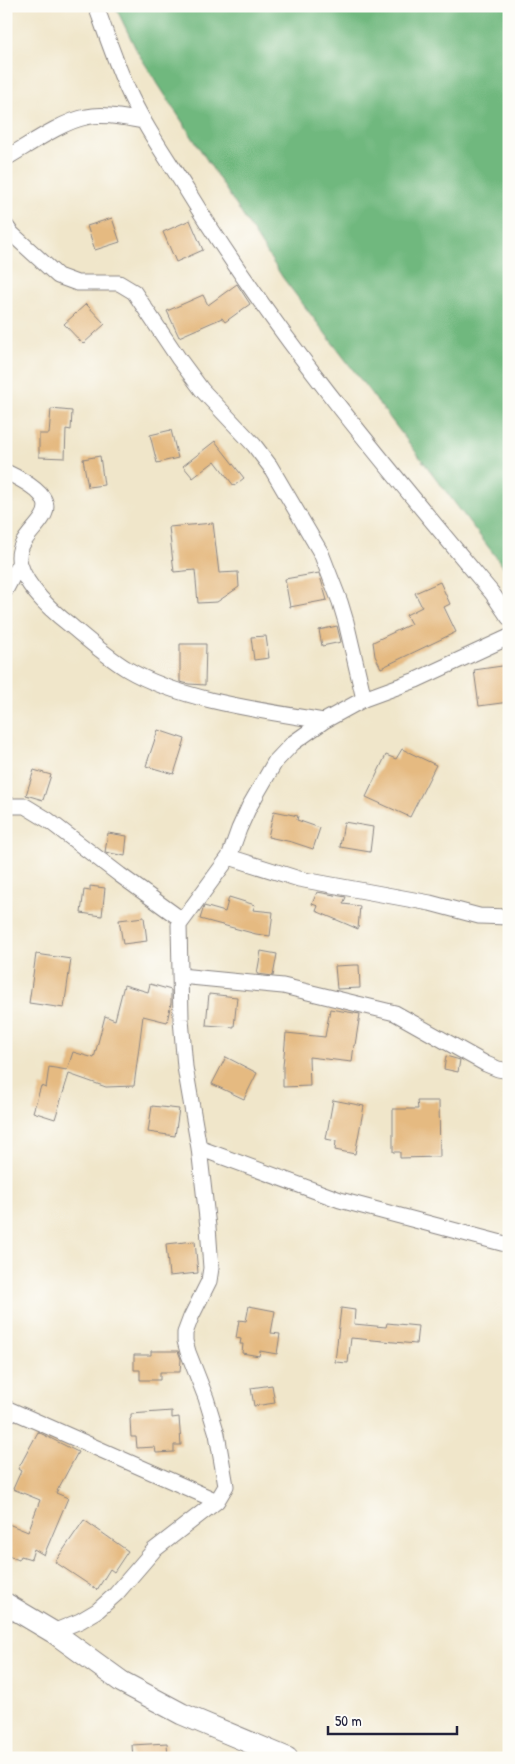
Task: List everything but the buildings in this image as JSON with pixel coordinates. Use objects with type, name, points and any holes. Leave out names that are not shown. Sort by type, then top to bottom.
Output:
[{"type":"street","points":[[96,6],[127,89],[144,121],[210,229],[284,334],[395,476],[492,594],[509,618]]},
{"type":"street","points":[[6,158],[69,122],[86,116],[108,115],[144,121]]},
{"type":"street","points":[[6,226],[11,233],[58,276],[77,283],[118,283],[134,292],[178,359],[202,390],[254,445],[270,466],[321,553],[346,622],[364,699]]},
{"type":"street","points":[[6,472],[24,480],[35,488],[42,496],[46,505],[44,516],[23,544],[18,554],[23,573],[36,592],[53,611],[104,654],[128,670],[158,683],[198,696],[324,721]]},
{"type":"street","points":[[6,589],[20,564]]},
{"type":"street","points":[[53,1632],[80,1621],[96,1611],[116,1594],[154,1550],[217,1501],[226,1486],[217,1434],[185,1341],[185,1333],[209,1281],[211,1268],[199,1148],[185,1067],[181,1019],[179,929],[182,920],[229,857],[246,814],[276,762],[293,743],[324,721],[364,699],[416,680],[509,637]]},
{"type":"street","points":[[6,806],[25,806],[48,820],[182,920]]},
{"type":"street","points":[[229,857],[299,879],[430,903],[479,916],[509,917]]},
{"type":"street","points":[[180,976],[283,986],[395,1013],[486,1064],[509,1071]]},
{"type":"street","points":[[199,1148],[340,1200],[509,1245]]},
{"type":"street","points":[[6,1408],[217,1501]]},
{"type":"street","points":[[6,1604],[53,1632],[122,1682],[182,1714],[287,1758]]},
{"type":"green space","points":[[115,6],[509,6],[509,574],[283,278],[138,53]]}]
